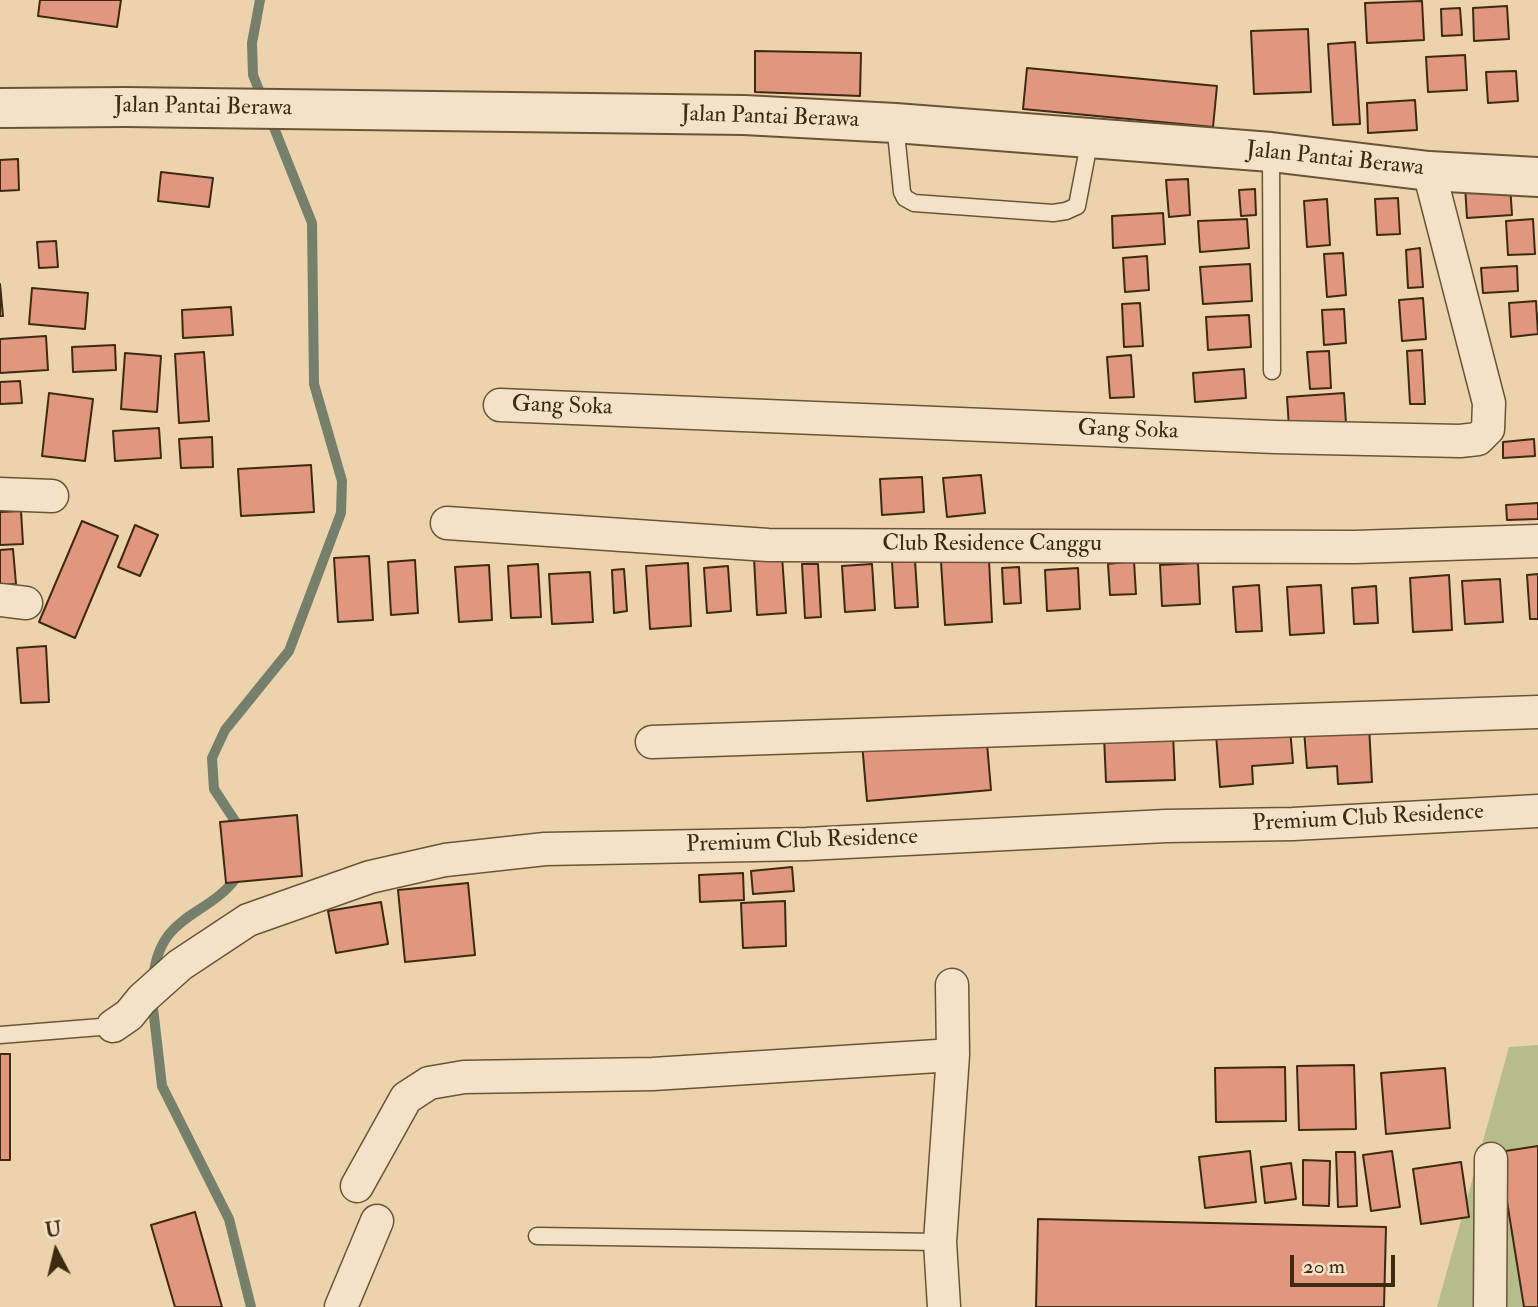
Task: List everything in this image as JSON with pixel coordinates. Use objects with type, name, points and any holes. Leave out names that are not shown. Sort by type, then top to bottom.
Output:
[{"type":"street","name":"Jalan Pantai Berawa","points":[[0,108],[125,107],[678,114],[895,123],[1270,152],[1429,171],[1538,177]]},
{"type":"street","name":"Gang Soka","points":[[500,405],[1275,437],[1460,441],[1478,439],[1488,429],[1489,403],[1429,171]]},
{"type":"street","points":[[0,494],[52,496]]},
{"type":"street","name":"Club Residence Canggu","points":[[447,523],[768,545],[1355,547],[1538,541]]},
{"type":"street","points":[[652,742],[1538,712]]},
{"type":"street","name":"Premium Club Residence","points":[[113,1026],[129,1015],[180,965],[248,920],[370,877],[445,860],[545,849],[807,844],[1538,811]]},
{"type":"street","points":[[944,1307],[940,1242],[953,1055],[952,985]]},
{"type":"street","points":[[356,1186],[406,1098],[429,1083],[446,1079],[653,1074],[953,1055]]},
{"type":"street","points":[[1489,1307],[1491,1159]]},
{"type":"street","points":[[341,1307],[377,1221]]},
{"type":"lane","points":[[895,123],[902,192],[905,198],[914,202],[1053,213],[1077,206],[1090,138]]},
{"type":"lane","points":[[1270,152],[1272,371]]},
{"type":"lane","points":[[0,1035],[113,1026]]},
{"type":"lane","points":[[537,1236],[940,1242]]},
{"type":"green space","points":[[1538,1045],[1538,1307],[1437,1307],[1509,1047]]},
{"type":"building","points":[[40,0],[121,0],[117,27],[38,16]]},
{"type":"building","points":[[1422,1],[1424,40],[1367,43],[1365,3]]},
{"type":"building","points":[[1507,6],[1509,39],[1474,41],[1473,8]]},
{"type":"building","points":[[1460,8],[1462,35],[1442,36],[1441,9]]},
{"type":"building","points":[[1308,29],[1311,92],[1254,94],[1251,31]]},
{"type":"building","points":[[1355,42],[1360,124],[1333,125],[1328,44]]},
{"type":"building","points":[[755,51],[861,53],[860,96],[755,92]]},
{"type":"building","points":[[1465,55],[1467,90],[1428,92],[1426,57]]},
{"type":"building","points":[[1027,68],[1217,86],[1213,127],[1023,109]]},
{"type":"building","points":[[1516,71],[1518,101],[1488,103],[1486,72]]},
{"type":"building","points":[[1415,100],[1417,130],[1368,133],[1367,103]]},
{"type":"building","points":[[18,159],[19,190],[0,191],[0,160]]},
{"type":"building","points":[[161,172],[213,178],[209,207],[158,201]]},
{"type":"building","points":[[1188,179],[1190,215],[1169,217],[1166,180]]},
{"type":"building","points":[[1510,184],[1512,215],[1467,218],[1465,186]]},
{"type":"building","points":[[1255,189],[1256,215],[1241,216],[1239,190]]},
{"type":"building","points":[[1398,198],[1400,234],[1377,235],[1375,199]]},
{"type":"building","points":[[1327,199],[1330,245],[1307,247],[1304,201]]},
{"type":"building","points":[[1163,213],[1165,244],[1113,248],[1112,216]]},
{"type":"building","points":[[1247,219],[1249,248],[1200,252],[1198,221]]},
{"type":"building","points":[[1533,219],[1535,254],[1508,255],[1506,221]]},
{"type":"building","points":[[56,241],[58,267],[39,268],[37,242]]},
{"type":"building","points":[[1420,248],[1423,287],[1408,288],[1406,250]]},
{"type":"building","points":[[1343,253],[1346,295],[1327,297],[1324,254]]},
{"type":"building","points":[[1147,256],[1149,290],[1125,292],[1123,258]]},
{"type":"building","points":[[1250,264],[1252,301],[1203,304],[1200,267]]},
{"type":"building","points":[[1517,266],[1518,291],[1483,293],[1481,268]]},
{"type":"building","points":[[0,284],[3,316],[0,316]]},
{"type":"building","points":[[32,288],[88,293],[85,329],[29,324]]},
{"type":"building","points":[[1423,298],[1426,339],[1402,341],[1399,300]]},
{"type":"building","points":[[1536,301],[1538,334],[1511,337],[1509,303]]},
{"type":"building","points":[[1140,303],[1143,346],[1124,347],[1122,304]]},
{"type":"building","points":[[231,307],[233,335],[183,338],[182,310]]},
{"type":"building","points":[[1344,309],[1346,343],[1324,345],[1322,310]]},
{"type":"building","points":[[1249,315],[1251,347],[1208,350],[1206,317]]},
{"type":"building","points":[[46,336],[48,370],[0,373],[0,339]]},
{"type":"building","points":[[115,345],[116,370],[73,372],[72,347]]},
{"type":"building","points":[[1422,350],[1425,404],[1410,404],[1407,351]]},
{"type":"building","points":[[1329,351],[1331,388],[1310,389],[1307,352]]},
{"type":"building","points":[[204,352],[209,421],[179,423],[175,354]]},
{"type":"building","points":[[125,353],[161,356],[157,412],[121,409]]},
{"type":"building","points":[[1131,355],[1134,397],[1110,398],[1107,357]]},
{"type":"building","points":[[1244,369],[1246,398],[1195,402],[1193,373]]},
{"type":"building","points":[[20,381],[22,403],[0,404],[0,382]]},
{"type":"building","points":[[49,393],[93,399],[85,461],[42,456]]},
{"type":"building","points":[[1344,393],[1346,423],[1289,427],[1287,397]]},
{"type":"building","points":[[159,428],[161,458],[115,461],[113,431]]},
{"type":"building","points":[[212,437],[213,467],[181,468],[179,439]]},
{"type":"building","points":[[1534,439],[1535,456],[1503,458],[1503,442]]},
{"type":"building","points":[[311,465],[314,512],[241,516],[238,469]]},
{"type":"building","points":[[981,475],[985,513],[947,517],[943,478]]},
{"type":"building","points":[[922,477],[924,512],[882,515],[880,479]]},
{"type":"building","points":[[1538,503],[1538,519],[1507,520],[1506,505]]},
{"type":"building","points":[[21,511],[23,544],[0,545],[0,512]]},
{"type":"building","points":[[82,521],[118,536],[75,638],[39,622]]},
{"type":"building","points":[[135,525],[158,535],[140,576],[118,567]]},
{"type":"building","points":[[13,549],[16,584],[0,585],[0,550]]},
{"type":"building","points":[[369,556],[373,620],[338,622],[334,558]]},
{"type":"building","points":[[782,556],[786,613],[757,615],[754,558]]},
{"type":"building","points":[[415,560],[418,613],[391,615],[388,562]]},
{"type":"building","points":[[915,560],[918,607],[895,608],[892,562]]},
{"type":"building","points":[[989,560],[992,622],[945,625],[941,562]]},
{"type":"building","points":[[1134,561],[1136,594],[1110,595],[1108,564]]},
{"type":"building","points":[[688,563],[691,626],[650,629],[646,566]]},
{"type":"building","points":[[1198,563],[1200,604],[1162,606],[1160,565]]},
{"type":"building","points":[[538,564],[541,617],[511,618],[508,566]]},
{"type":"building","points":[[802,564],[818,564],[821,617],[805,618]]},
{"type":"building","points":[[872,564],[875,610],[845,612],[842,566]]},
{"type":"building","points":[[489,565],[492,620],[459,622],[455,567]]},
{"type":"building","points":[[728,566],[731,611],[707,613],[704,568]]},
{"type":"building","points":[[1019,567],[1021,603],[1004,604],[1002,568]]},
{"type":"building","points":[[1078,568],[1080,609],[1047,611],[1045,570]]},
{"type":"building","points":[[624,569],[627,611],[614,613],[612,570]]},
{"type":"building","points":[[590,572],[593,622],[552,624],[549,574]]},
{"type":"building","points":[[1538,574],[1538,619],[1530,619],[1527,575]]},
{"type":"building","points":[[1449,575],[1452,630],[1413,632],[1410,578]]},
{"type":"building","points":[[1500,579],[1503,622],[1465,624],[1462,581]]},
{"type":"building","points":[[1259,585],[1262,631],[1236,632],[1233,587]]},
{"type":"building","points":[[1321,585],[1324,633],[1290,635],[1287,587]]},
{"type":"building","points":[[1376,586],[1378,623],[1354,624],[1352,588]]},
{"type":"building","points":[[46,646],[49,702],[21,703],[17,648]]},
{"type":"building","points":[[1369,726],[1372,782],[1338,784],[1337,766],[1307,768],[1304,730]]},
{"type":"building","points":[[1290,729],[1293,763],[1252,766],[1253,784],[1220,787],[1216,734]]},
{"type":"building","points":[[986,732],[991,790],[867,801],[862,743]]},
{"type":"building","points":[[1173,733],[1175,780],[1106,782],[1104,736]]},
{"type":"building","points":[[297,815],[302,876],[226,883],[220,822]]},
{"type":"building","points":[[792,867],[794,891],[753,894],[751,871]]},
{"type":"building","points":[[743,873],[744,900],[700,902],[699,875]]},
{"type":"building","points":[[468,883],[475,955],[405,962],[398,890]]},
{"type":"building","points":[[785,901],[786,946],[743,948],[741,903]]},
{"type":"building","points":[[381,902],[388,944],[336,953],[328,911]]},
{"type":"building","points":[[0,1054],[10,1054],[10,1160],[0,1160]]},
{"type":"building","points":[[1354,1065],[1356,1129],[1299,1130],[1297,1066]]},
{"type":"building","points":[[1285,1067],[1286,1121],[1216,1122],[1215,1068]]},
{"type":"building","points":[[1445,1068],[1450,1128],[1386,1134],[1381,1073]]},
{"type":"building","points":[[1538,1146],[1538,1307],[1524,1307],[1499,1152]]},
{"type":"building","points":[[1250,1151],[1256,1202],[1205,1208],[1199,1157]]},
{"type":"building","points":[[1392,1151],[1400,1207],[1371,1211],[1363,1155]]},
{"type":"building","points":[[1336,1152],[1355,1152],[1357,1206],[1338,1207]]},
{"type":"building","points":[[1303,1160],[1330,1161],[1329,1206],[1303,1205]]},
{"type":"building","points":[[1461,1162],[1469,1217],[1421,1224],[1413,1169]]},
{"type":"building","points":[[1291,1163],[1296,1199],[1265,1203],[1261,1167]]},
{"type":"building","points":[[195,1212],[222,1307],[175,1307],[151,1225]]},
{"type":"building","points":[[1038,1219],[1386,1227],[1384,1307],[1036,1307]]},
{"type":"waterway","points":[[241,830],[214,789],[212,758],[225,730],[289,651],[341,513],[342,481],[314,384],[312,223],[253,75],[252,43],[260,0]]},
{"type":"waterway","points":[[153,979],[165,939],[188,917],[215,899],[240,872]]},
{"type":"waterway","points":[[152,999],[162,1086],[229,1219],[251,1307]]}]
